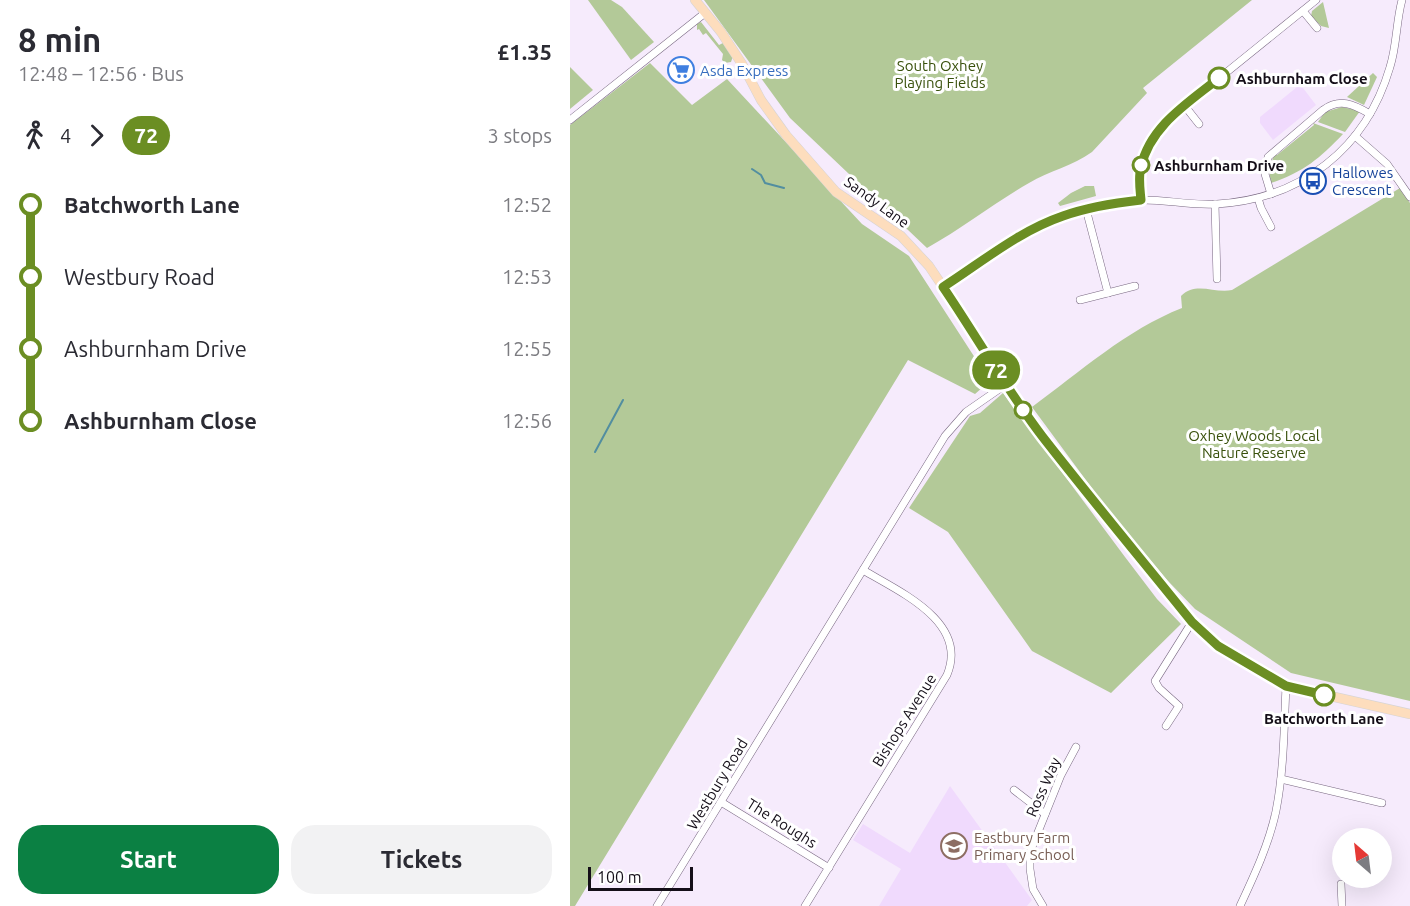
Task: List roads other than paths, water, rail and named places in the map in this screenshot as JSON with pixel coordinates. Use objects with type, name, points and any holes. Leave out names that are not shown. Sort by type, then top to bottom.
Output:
[{"type":"main road","name":"Sandy Lane","points":[[695,0],[721,32],[742,64],[761,100],[786,135],[836,192],[901,236],[929,266],[1005,385],[1042,436],[1192,622],[1218,646],[1286,686],[1410,714]]},
{"type":"street","points":[[1141,200],[1140,170],[1145,153],[1161,126],[1316,0]]},
{"type":"street","points":[[943,287],[1022,235],[1062,216],[1086,209],[1141,200],[1215,204],[1258,198],[1315,174],[1355,136],[1380,95],[1392,62],[1402,0]]},
{"type":"street","points":[[1303,11],[1317,28]]},
{"type":"street","points":[[570,120],[705,13]]},
{"type":"street","points":[[1271,194],[1265,174],[1268,157],[1311,120],[1328,107],[1345,102],[1370,114]]},
{"type":"street","points":[[1184,105],[1199,124]]},
{"type":"street","points":[[1355,136],[1388,164],[1410,197]]},
{"type":"street","points":[[1258,198],[1271,227]]},
{"type":"street","points":[[1215,204],[1217,279]]},
{"type":"street","points":[[1086,209],[1108,293]]},
{"type":"street","points":[[1080,300],[1135,286]]},
{"type":"street","name":"Westbury Road","points":[[657,906],[945,436],[957,421],[1005,385]]},
{"type":"street","name":"Bishops Avenue","points":[[805,906],[947,675],[952,656],[945,632],[930,613],[863,570]]},
{"type":"street","points":[[1166,726],[1179,706],[1159,688],[1155,681],[1192,622]]},
{"type":"street","points":[[1240,906],[1271,829],[1281,779],[1286,686]]},
{"type":"street","name":"Ross Way","points":[[1043,906],[1033,889],[1029,859],[1061,775],[1076,747]]},
{"type":"street","points":[[1281,779],[1382,803]]},
{"type":"street","points":[[1014,790],[1045,814]]},
{"type":"street","name":"The Roughs","points":[[721,802],[829,868]]},
{"type":"street","points":[[1341,888],[1342,906]]},
{"type":"waterway","points":[[752,169],[761,175],[765,183],[784,188]]},
{"type":"waterway","points":[[595,452],[623,400]]},
{"type":"place","name":"Asda Express","points":[[681,70]]},
{"type":"place","name":"Ashburnham Close","points":[[1219,78]]},
{"type":"place","name":"Ashburnham Drive","points":[[1141,165]]},
{"type":"place","name":"Hallowes Crescent","points":[[1313,181]]},
{"type":"place","name":"Batchworth Lane","points":[[1324,695]]},
{"type":"place","name":"Eastbury Farm Primary School","points":[[954,846]]},
{"type":"park label","name":"South Oxhey Playing Fields","points":[[940,74]]},
{"type":"park label","name":"Oxhey Woods Local Nature Reserve","points":[[1254,444]]}]
